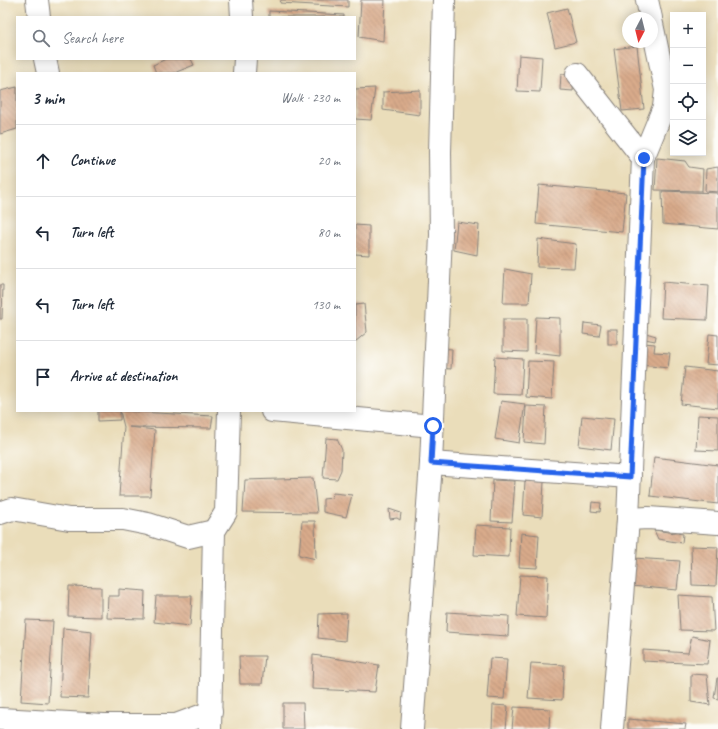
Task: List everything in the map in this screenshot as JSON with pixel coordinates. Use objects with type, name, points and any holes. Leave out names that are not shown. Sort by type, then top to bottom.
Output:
[{"type":"street","points":[[37,0],[39,16]]},
{"type":"street","points":[[241,0],[242,16]]},
{"type":"street","points":[[412,729],[433,426],[441,234],[440,152],[444,0]]},
{"type":"street","points":[[647,0],[650,12]]},
{"type":"street","points":[[612,729],[628,519],[644,158],[664,107],[666,90],[657,48]]},
{"type":"street","points":[[45,60],[48,72]]},
{"type":"street","points":[[244,72],[245,60]]},
{"type":"street","points":[[577,74],[644,158]]},
{"type":"street","points":[[0,719],[104,725],[176,725],[210,721],[214,532],[226,512],[230,412]]},
{"type":"street","points":[[283,412],[433,426]]},
{"type":"street","points":[[431,463],[630,477]]},
{"type":"street","points":[[0,512],[12,509],[69,520],[123,519],[148,524],[188,537],[214,532]]},
{"type":"street","points":[[628,519],[648,518],[718,523]]},
{"type":"building","points":[[281,0],[348,0],[348,7],[280,3]]},
{"type":"building","points":[[361,0],[385,0],[383,41],[359,37]]},
{"type":"building","points":[[567,8],[576,42],[555,47],[547,13]]},
{"type":"building","points":[[269,11],[344,15],[344,16],[269,16]]},
{"type":"building","points":[[637,48],[644,109],[622,111],[614,49]]},
{"type":"building","points":[[519,55],[542,57],[540,92],[517,91]]},
{"type":"building","points":[[164,60],[192,60],[194,65],[176,72],[156,72],[153,65]]},
{"type":"building","points":[[561,74],[574,75],[573,91],[560,90]]},
{"type":"building","points":[[16,87],[16,129],[0,134],[0,91]]},
{"type":"building","points":[[375,88],[371,120],[356,119],[356,89]]},
{"type":"building","points":[[420,90],[420,115],[383,110],[383,92]]},
{"type":"building","points":[[657,158],[685,161],[689,167],[703,169],[702,191],[655,190]]},
{"type":"building","points":[[718,167],[718,192],[705,191],[706,169]]},
{"type":"building","points":[[539,185],[626,193],[622,232],[536,224]]},
{"type":"building","points":[[662,191],[718,193],[718,229],[663,224]]},
{"type":"building","points":[[457,222],[479,225],[477,255],[454,250]]},
{"type":"building","points":[[356,225],[369,226],[369,255],[356,254]]},
{"type":"building","points":[[538,239],[576,244],[574,268],[537,267]]},
{"type":"building","points":[[505,269],[531,274],[529,303],[503,303]]},
{"type":"building","points":[[663,282],[709,286],[707,320],[661,318]]},
{"type":"building","points":[[0,285],[3,285],[2,319],[0,319]]},
{"type":"building","points":[[364,304],[367,332],[356,341],[356,305]]},
{"type":"building","points":[[536,317],[560,318],[560,356],[534,353]]},
{"type":"building","points":[[503,319],[527,319],[527,352],[503,351]]},
{"type":"building","points":[[584,323],[601,325],[599,336],[583,334]]},
{"type":"building","points":[[608,329],[617,329],[617,344],[608,344]]},
{"type":"building","points":[[646,333],[656,336],[655,341],[645,339]]},
{"type":"building","points":[[709,334],[718,335],[718,365],[706,364]]},
{"type":"building","points":[[643,343],[655,344],[654,352],[670,353],[668,368],[641,365]]},
{"type":"building","points":[[440,348],[452,349],[451,369],[439,368]]},
{"type":"building","points":[[495,357],[523,359],[521,395],[493,394]]},
{"type":"building","points":[[528,361],[554,362],[552,399],[526,397]]},
{"type":"building","points":[[685,367],[718,371],[718,408],[681,404]]},
{"type":"building","points":[[501,401],[525,404],[519,443],[495,439]]},
{"type":"building","points":[[526,406],[546,407],[544,444],[524,442]]},
{"type":"building","points":[[98,412],[120,412],[120,420],[98,421]]},
{"type":"building","points":[[120,412],[213,416],[211,428],[129,427],[155,430],[150,496],[119,496],[124,427]]},
{"type":"building","points":[[698,415],[718,416],[718,451],[696,450]]},
{"type":"building","points":[[582,416],[614,419],[611,450],[579,446]]},
{"type":"building","points":[[326,438],[337,439],[342,450],[341,470],[337,479],[323,478]]},
{"type":"building","points":[[654,457],[718,465],[718,504],[650,496]]},
{"type":"building","points":[[313,478],[317,513],[243,512],[245,480]]},
{"type":"building","points":[[493,480],[515,481],[512,522],[491,521]]},
{"type":"building","points":[[525,481],[544,482],[542,517],[523,515]]},
{"type":"building","points":[[333,493],[352,495],[346,517],[323,512],[323,499],[332,498]]},
{"type":"building","points":[[592,502],[601,503],[600,512],[591,511]]},
{"type":"building","points":[[389,509],[401,513],[400,520],[397,518],[390,519]]},
{"type":"building","points":[[302,521],[315,521],[316,559],[299,555]]},
{"type":"building","points":[[476,525],[510,527],[509,557],[474,555]]},
{"type":"building","points":[[654,530],[683,534],[682,543],[658,539]]},
{"type":"building","points":[[521,533],[539,535],[537,568],[519,567]]},
{"type":"building","points":[[691,546],[718,547],[716,586],[692,585]]},
{"type":"building","points":[[633,558],[680,561],[677,590],[631,586]]},
{"type":"building","points":[[520,575],[548,576],[546,618],[517,616]]},
{"type":"building","points":[[69,586],[101,587],[101,617],[68,616]]},
{"type":"building","points":[[119,589],[145,591],[144,619],[107,618],[108,596],[119,596]]},
{"type":"building","points":[[678,595],[712,597],[714,631],[680,630]]},
{"type":"building","points":[[156,596],[192,596],[190,626],[154,622]]},
{"type":"building","points":[[447,612],[509,616],[508,636],[446,632]]},
{"type":"building","points":[[347,613],[345,641],[318,638],[319,614]]},
{"type":"building","points":[[26,620],[53,621],[48,703],[21,701]]},
{"type":"building","points":[[63,628],[92,631],[88,698],[60,697]]},
{"type":"building","points":[[692,636],[710,640],[707,664],[643,661],[643,650],[688,653]]},
{"type":"building","points":[[313,655],[379,665],[375,692],[312,689]]},
{"type":"building","points":[[239,656],[265,656],[262,684],[240,684]]},
{"type":"building","points":[[490,658],[507,659],[504,699],[487,698]]},
{"type":"building","points":[[531,663],[564,665],[562,700],[528,698]]},
{"type":"building","points":[[691,674],[707,675],[710,705],[691,702]]},
{"type":"building","points":[[718,678],[718,699],[714,698]]},
{"type":"building","points":[[283,703],[303,703],[304,729],[283,729]]},
{"type":"building","points":[[493,705],[508,706],[506,729],[492,729]]},
{"type":"building","points":[[514,707],[550,709],[549,729],[512,729]]},
{"type":"building","points":[[628,719],[686,724],[685,729],[628,729]]},
{"type":"route","points":[[433,426],[431,463],[630,477],[644,158]]}]
